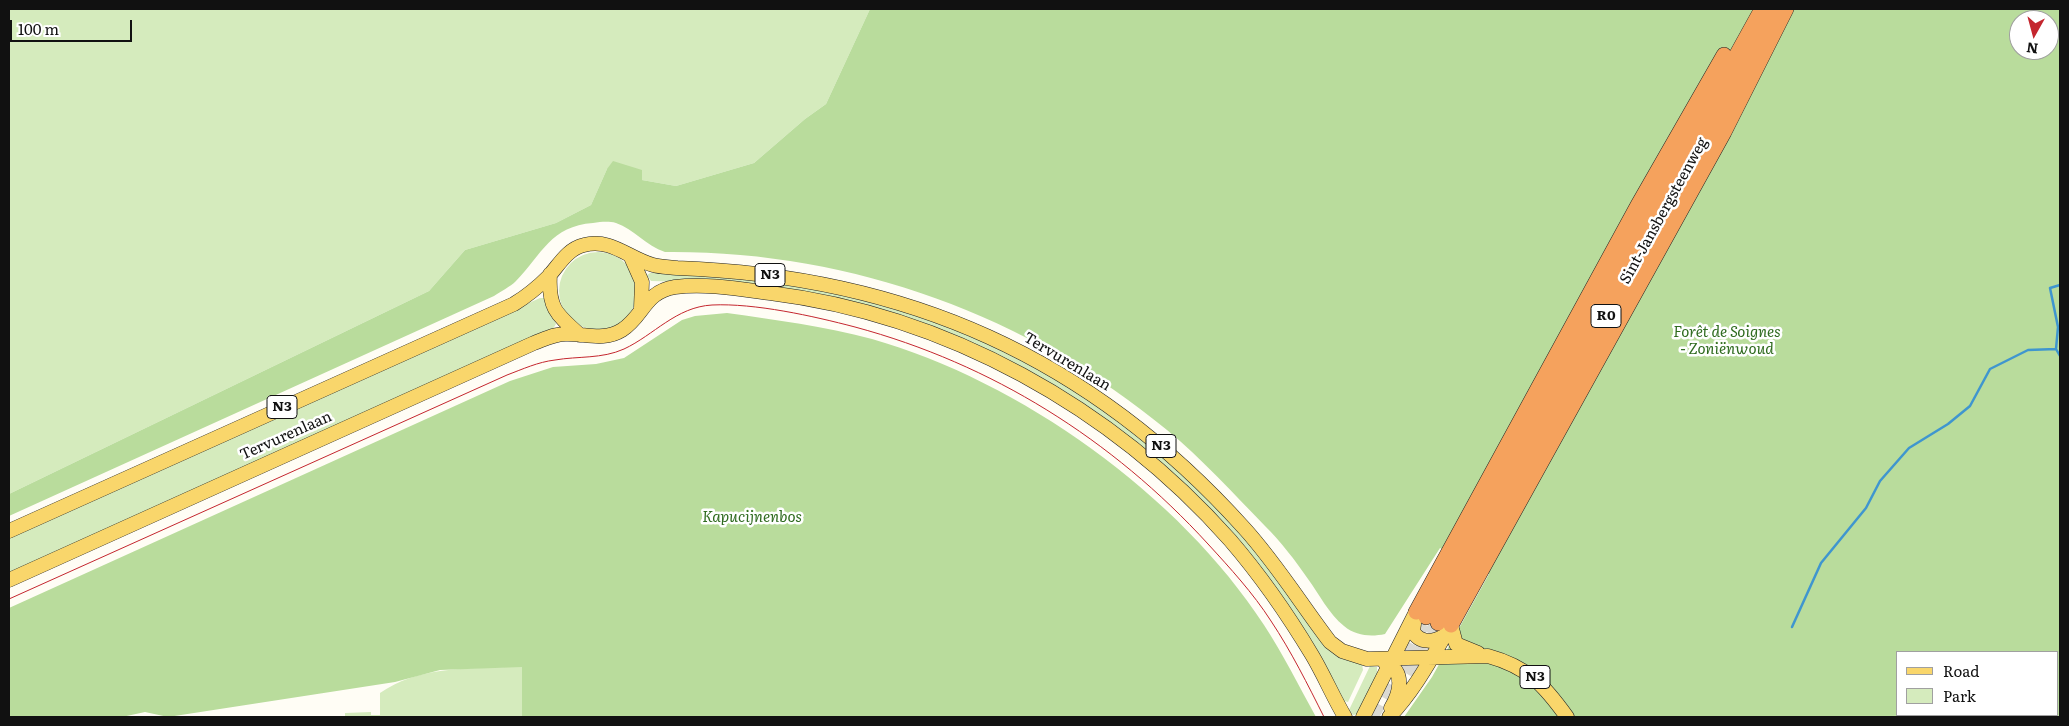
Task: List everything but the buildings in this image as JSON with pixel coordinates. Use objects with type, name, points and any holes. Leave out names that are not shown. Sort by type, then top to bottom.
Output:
[{"type":"highway","points":[[1435,622],[1643,197],[1751,9]]},
{"type":"highway","name":"Sint-Jansbergsteenweg","points":[[1435,622],[1762,9]]},
{"type":"highway","name":"Sint-Jansbergsteenweg","points":[[1435,622],[1775,9]]},
{"type":"highway","points":[[1435,622],[1724,132],[1786,9]]},
{"type":"main road","name":"Tervurenlaan","points":[[9,531],[514,304],[529,295],[569,252],[581,245],[596,242],[608,244],[662,267],[732,270],[845,287],[907,304],[958,323],[1039,362],[1105,402],[1156,442],[1203,484],[1246,530],[1330,642],[1342,651],[1366,659],[1392,662]]},
{"type":"main road","points":[[630,255],[642,282],[641,309]]},
{"type":"main road","points":[[550,274],[550,296],[554,310],[580,335]]},
{"type":"main road","name":"Tervurenlaan","points":[[9,580],[534,343],[565,333],[594,337],[609,336],[622,330],[633,321],[651,297],[661,291],[675,287],[731,288],[798,296],[843,306],[919,328],[961,344],[1037,382],[1094,419],[1145,456],[1186,495],[1261,577],[1313,656],[1345,717]]},
{"type":"main road","points":[[1435,622],[1456,644],[1488,656]]},
{"type":"main road","points":[[1387,717],[1403,702],[1432,658],[1435,622]]},
{"type":"main road","points":[[1363,717],[1392,662],[1435,622]]},
{"type":"main road","name":"N3","points":[[1392,662],[1488,656],[1510,663],[1535,678],[1552,696],[1567,717]]},
{"type":"main road","points":[[1387,717],[1400,688],[1399,679],[1392,662]]},
{"type":"green space","points":[[9,9],[870,9],[826,104],[805,119],[754,163],[676,186],[642,180],[607,169],[591,205],[556,223],[465,250],[429,291],[9,494]]},
{"type":"green space","name":"Forêt de Soignes - Zoniënwoud","points":[[870,9],[2060,9],[2060,717],[1404,717],[1432,677],[1489,574],[1440,548],[1385,634],[1369,635],[1354,632],[1344,626],[1334,616],[1277,538],[1193,453],[1167,430],[1113,389],[1055,353],[995,322],[932,297],[867,277],[801,263],[733,254],[665,252],[652,246],[629,229],[610,222],[579,225],[557,236],[516,281],[494,296],[9,516],[9,494],[429,291],[465,250],[556,223],[591,205],[607,169],[613,161],[642,170],[642,180],[676,186],[754,163],[805,119],[826,104]]},
{"type":"green space","points":[[590,252],[606,252],[620,258],[631,269],[637,283],[637,299],[631,313],[620,324],[606,330],[590,330],[576,324],[565,313],[559,299],[559,283],[565,269],[576,258]]},
{"type":"green space","points":[[650,273],[729,276],[769,281],[850,295],[889,305],[963,330],[1039,368],[1076,390],[1145,441],[1209,498],[1259,554],[1312,628],[1328,647],[1349,660],[1362,664],[1363,670],[1348,702],[1344,701],[1330,675],[1178,479],[944,332],[688,282],[651,281],[647,275]]},
{"type":"green space","points":[[540,298],[544,298],[556,324],[553,329],[9,574],[9,537]]},
{"type":"green space","name":"Kapucijnenbos","points":[[727,313],[854,334],[928,358],[984,383],[1039,414],[1092,449],[1142,488],[1188,531],[1229,577],[1271,636],[1316,717],[522,717],[522,667],[440,670],[395,682],[168,717],[145,712],[122,717],[9,717],[9,608],[510,381],[553,367],[596,364],[624,358],[682,320],[695,316]]},
{"type":"green space","points":[[1370,666],[1377,667],[1377,673],[1358,714],[1353,715],[1349,710]]},
{"type":"green space","points":[[522,667],[522,717],[345,717],[345,713],[371,712],[371,715],[380,715],[380,693],[394,684],[409,678],[456,669]]},
{"type":"waterway","points":[[2060,285],[2050,288],[2058,327],[2056,349],[2060,356]]},
{"type":"waterway","points":[[1792,627],[1821,563],[1866,508],[1880,481],[1909,448],[1948,424],[1970,406],[1990,369],[2028,350],[2056,349]]},
{"type":"tunnel","points":[[1371,717],[1426,617]]},
{"type":"tunnel","points":[[1396,694],[1438,623]]},
{"type":"tram line","points":[[9,599],[507,375],[549,361],[599,356],[616,352],[635,343],[676,316],[699,307],[712,305],[747,306],[821,319],[855,327],[906,343],[1002,384],[1047,410],[1090,439],[1132,471],[1171,506],[1241,581],[1278,632],[1324,717]]}]
